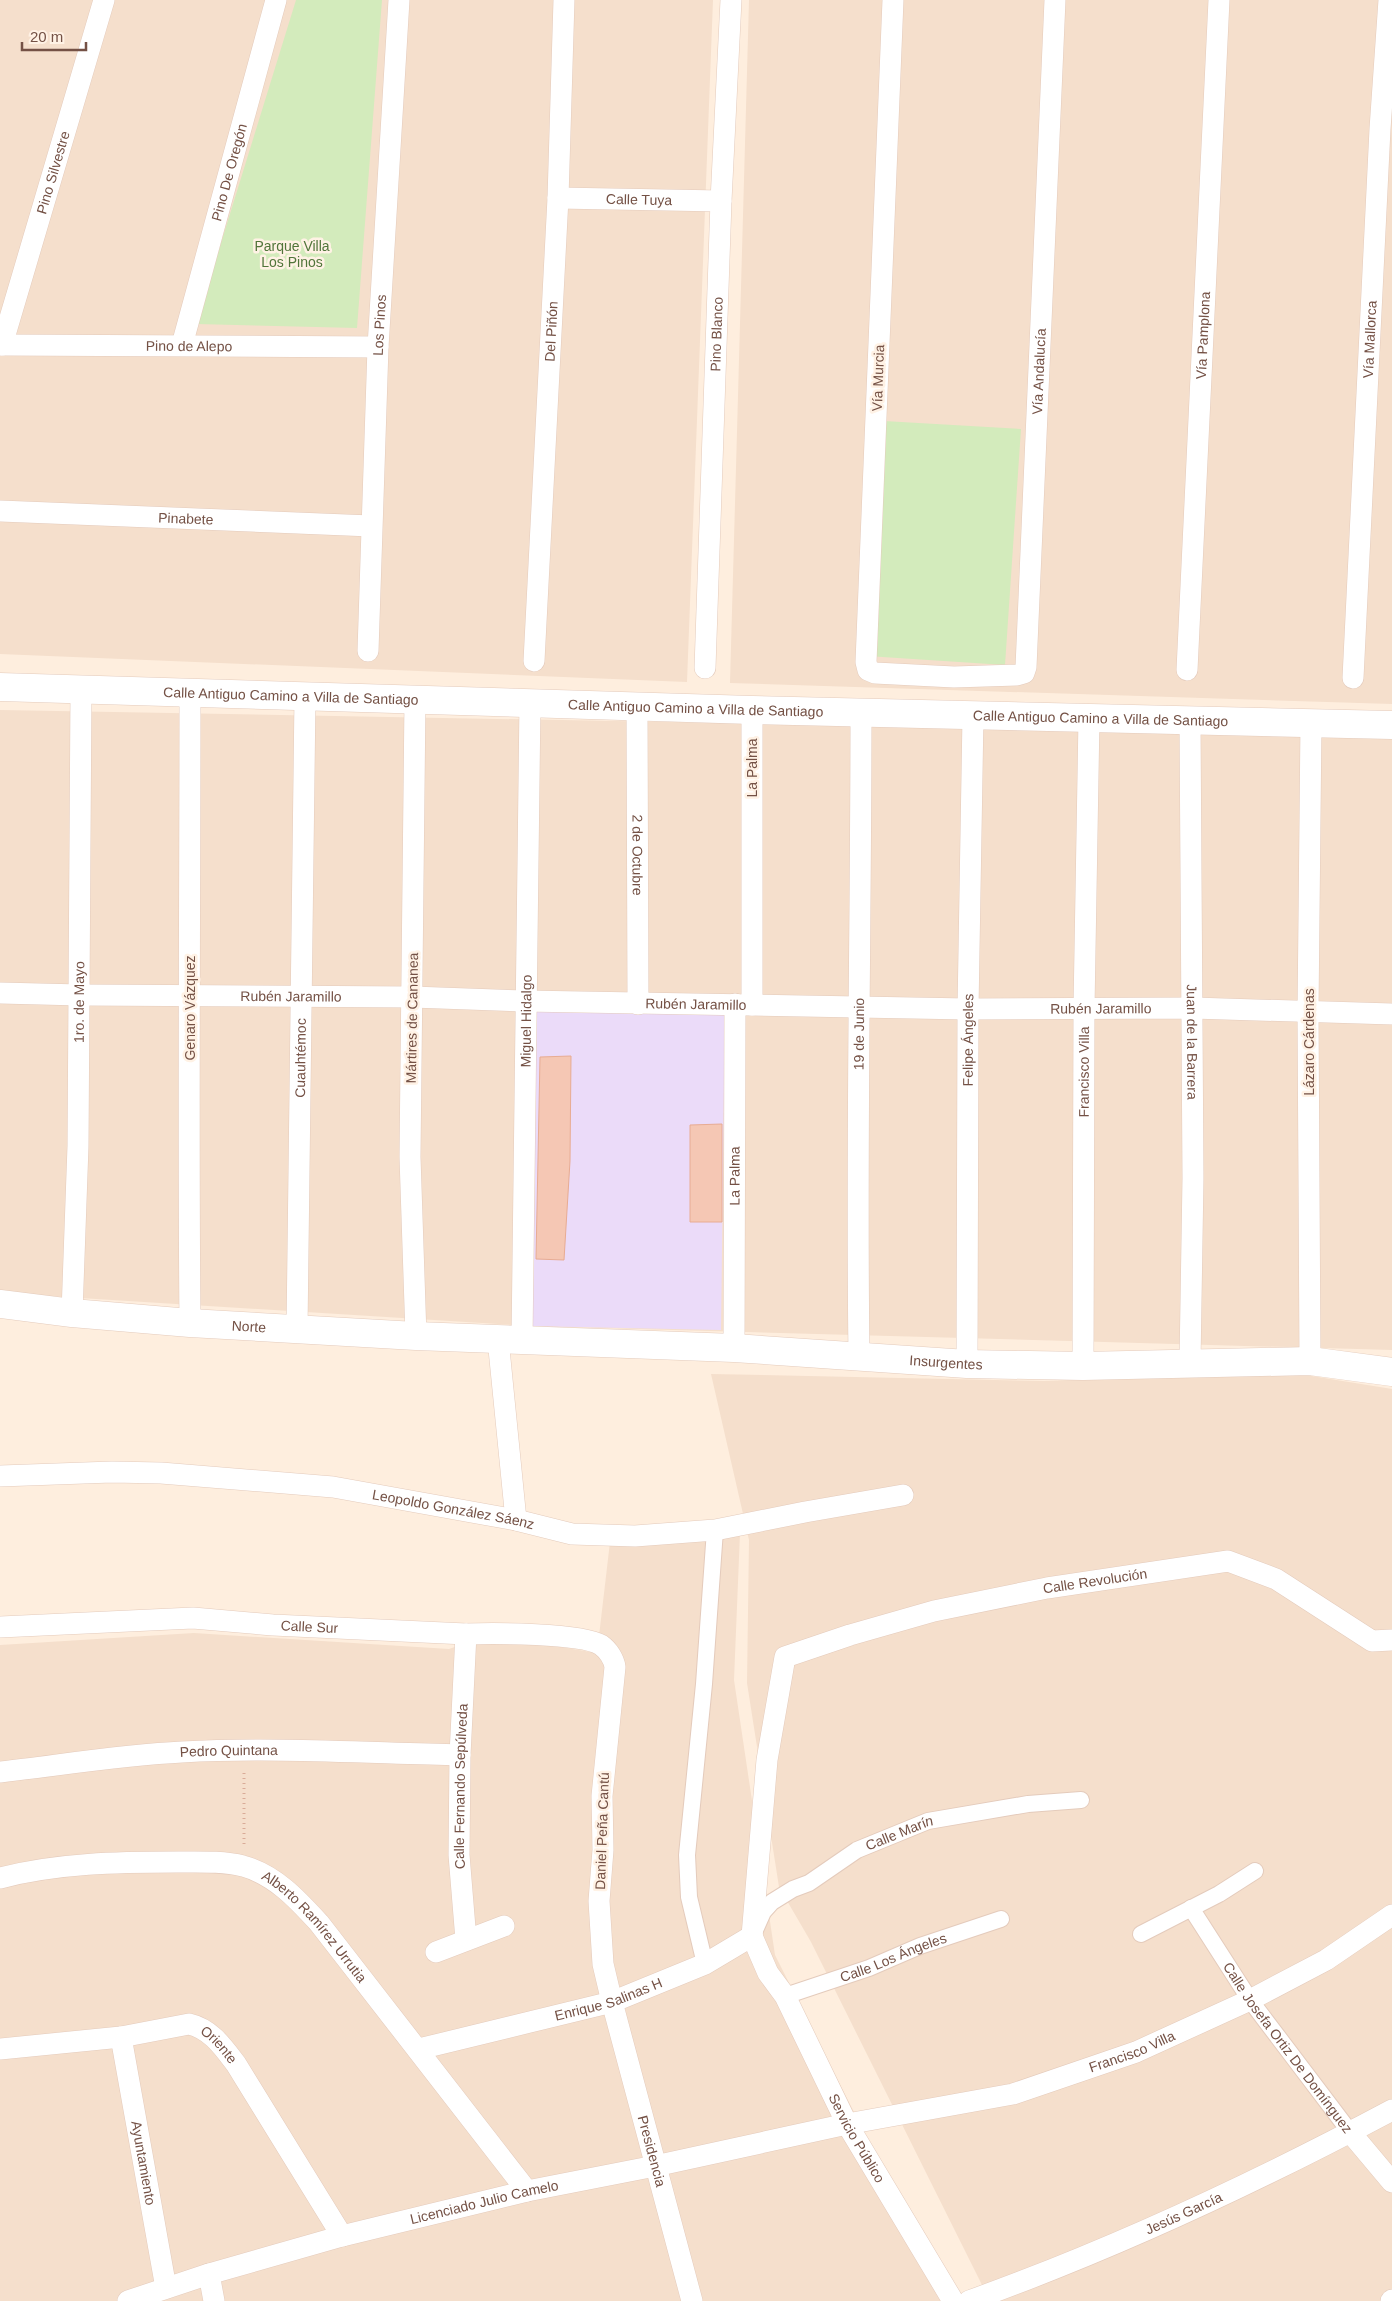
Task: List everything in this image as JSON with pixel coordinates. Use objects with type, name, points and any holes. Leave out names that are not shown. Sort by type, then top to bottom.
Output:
[{"type":"street","name":"Pino Silvestre","points":[[1,345],[104,0]]},
{"type":"street","name":"Pino De Oregón","points":[[182,345],[276,0]]},
{"type":"street","name":"Los Pinos","points":[[368,651],[378,347],[399,0]]},
{"type":"street","name":"Del Piñón","points":[[534,662],[558,198],[564,0]]},
{"type":"street","name":"Pino Blanco","points":[[705,668],[721,201],[731,0]]},
{"type":"street","name":"Vía Murcia","points":[[893,0],[866,662],[868,670],[875,673],[954,677]]},
{"type":"street","name":"Vía Andalucía","points":[[954,677],[1016,675],[1024,673],[1026,667],[1055,0]]},
{"type":"street","name":"Vía Pamplona","points":[[1187,670],[1219,0]]},
{"type":"street","name":"Vía Mallorca","points":[[1353,678],[1386,130],[1389,0]]},
{"type":"street","name":"Calle Tuya","points":[[558,198],[721,201]]},
{"type":"street","name":"Pino de Alepo","points":[[1,345],[378,347]]},
{"type":"street","name":"Pinabete","points":[[0,512],[371,526]]},
{"type":"street","name":"Calle Antiguo Camino a Villa de Santiago","points":[[0,687],[81,691],[637,705],[752,710],[1392,725]]},
{"type":"street","name":"1ro. de Mayo","points":[[72,1313],[78,1146],[81,691]]},
{"type":"street","name":"Genaro Vázquez","points":[[190,693],[188,1151],[190,1323]]},
{"type":"street","name":"Cuauhtémoc","points":[[297,1329],[305,697]]},
{"type":"street","name":"Mártires de Cananea","points":[[415,700],[410,1158],[416,1336]]},
{"type":"street","name":"Miguel Hidalgo","points":[[516,1520],[510,1339],[525,1001],[530,702]]},
{"type":"street","name":"2 de Octubre","points":[[637,705],[638,1004]]},
{"type":"street","name":"La Palma","points":[[734,1348],[752,710]]},
{"type":"street","name":"19 de Junio","points":[[859,1355],[856,1172],[861,1007],[861,712]]},
{"type":"street","name":"Felipe Ángeles","points":[[967,1364],[968,1009],[973,716]]},
{"type":"street","name":"Francisco Villa","points":[[1083,1366],[1084,1008],[1089,718]]},
{"type":"street","name":"Juan de la Barrera","points":[[1190,721],[1193,1008],[1190,1363]]},
{"type":"street","name":"Lázaro Cárdenas","points":[[1310,1362],[1308,1012],[1311,722]]},
{"type":"street","name":"Rubén Jaramillo","points":[[0,992],[80,996],[412,997],[638,1004],[968,1009],[1193,1008],[1392,1014]]},
{"type":"street","name":"Norte","points":[[0,1304],[72,1313],[190,1323],[416,1336],[510,1339]]},
{"type":"street","name":"Insurgentes","points":[[510,1339],[734,1348],[859,1355],[967,1364],[1083,1366],[1310,1362],[1392,1372]]},
{"type":"street","name":"Leopoldo González Sáenz","points":[[0,1476],[112,1472],[161,1473],[332,1487],[516,1520],[572,1534],[635,1536],[715,1530],[903,1495]]},
{"type":"street","points":[[705,1964],[689,1897],[687,1855],[704,1684],[715,1530]]},
{"type":"street","name":"Calle Revolución","points":[[752,1936],[767,1760],[786,1656],[934,1611],[1047,1588],[1228,1561],[1276,1579],[1372,1641],[1392,1640]]},
{"type":"street","name":"Calle Sur","points":[[0,1627],[193,1618],[273,1626],[466,1634],[496,1633],[581,1639],[601,1646],[612,1659]]},
{"type":"street","name":"Calle Fernando Sepúlveda","points":[[466,1634],[460,1755],[459,1855],[466,1940]]},
{"type":"street","name":"Daniel Peña Cantú","points":[[612,1659],[615,1668],[602,1796],[603,1850],[599,1900],[603,1964],[612,2002]]},
{"type":"street","name":"Pedro Quintana","points":[[0,1772],[142,1754],[244,1750],[460,1755]]},
{"type":"street","name":"Calle Marín","points":[[752,1936],[763,1912],[772,1902],[808,1882],[858,1850],[928,1821],[1028,1804],[1081,1800]]},
{"type":"street","name":"Alberto Ramírez Urrutia","points":[[0,1878],[56,1866],[114,1863],[214,1862],[244,1866],[270,1878],[306,1908],[418,2048],[527,2191]]},
{"type":"street","points":[[1141,1934],[1219,1894],[1254,1871]]},
{"type":"street","name":"Calle Josefa Ortiz De Domínguez","points":[[1191,1908],[1250,2000],[1350,2132],[1392,2182]]},
{"type":"street","name":"Francisco Villa","points":[[847,2124],[1013,2094],[1136,2052],[1250,2000],[1326,1960],[1392,1915]]},
{"type":"street","name":"Calle Los Ángeles","points":[[785,1996],[869,1968],[920,1946],[1001,1919]]},
{"type":"street","points":[[436,1952],[504,1926]]},
{"type":"street","name":"Enrique Salinas H","points":[[418,2048],[612,2002],[705,1964],[752,1936]]},
{"type":"street","name":"Servicio Público","points":[[752,1936],[768,1973],[785,1996],[847,2124],[953,2301]]},
{"type":"street","name":"Presidencia","points":[[612,2002],[692,2301]]},
{"type":"street","name":"Oriente","points":[[0,2049],[121,2037],[190,2024],[208,2032],[236,2064],[342,2236]]},
{"type":"street","name":"Ayuntamiento","points":[[121,2037],[166,2288]]},
{"type":"street","name":"Jesús García","points":[[969,2301],[1041,2275],[1157,2226],[1392,2110]]},
{"type":"street","name":"Licenciado Julio Camelo","points":[[128,2301],[209,2274],[342,2236],[527,2191],[655,2166],[847,2124]]},
{"type":"street","points":[[209,2274],[214,2301]]},
{"type":"path","points":[[244,1750],[244,1866]]},
{"type":"shaded area","points":[[0,0],[713,0],[687,682],[0,654]]},
{"type":"shaded area","points":[[749,0],[1392,0],[1392,704],[730,683]]},
{"type":"shaded area","points":[[0,710],[1392,735],[1392,1350],[529,1326],[0,1293]]},
{"type":"shaded area","points":[[535,1007],[725,1011],[721,1330],[529,1326]]},
{"type":"shaded area","points":[[1287,1372],[1392,1389],[1392,2301],[990,2301],[811,1942],[779,1887],[747,1683],[749,1540],[711,1374],[1044,1381]]},
{"type":"shaded area","points":[[740,1533],[734,1680],[775,1955],[949,2301],[0,2301],[0,1645],[194,1633],[449,1649],[489,1635],[597,1653],[610,1542]]},
{"type":"green space","name":"Parque Villa Los Pinos","points":[[296,0],[382,0],[357,328],[196,324]]},
{"type":"green space","points":[[884,421],[1021,429],[1005,665],[867,656]]},
{"type":"building","points":[[571,1056],[570,1161],[564,1260],[536,1259],[540,1057]]},
{"type":"building","points":[[722,1124],[722,1222],[690,1222],[690,1125]]}]
